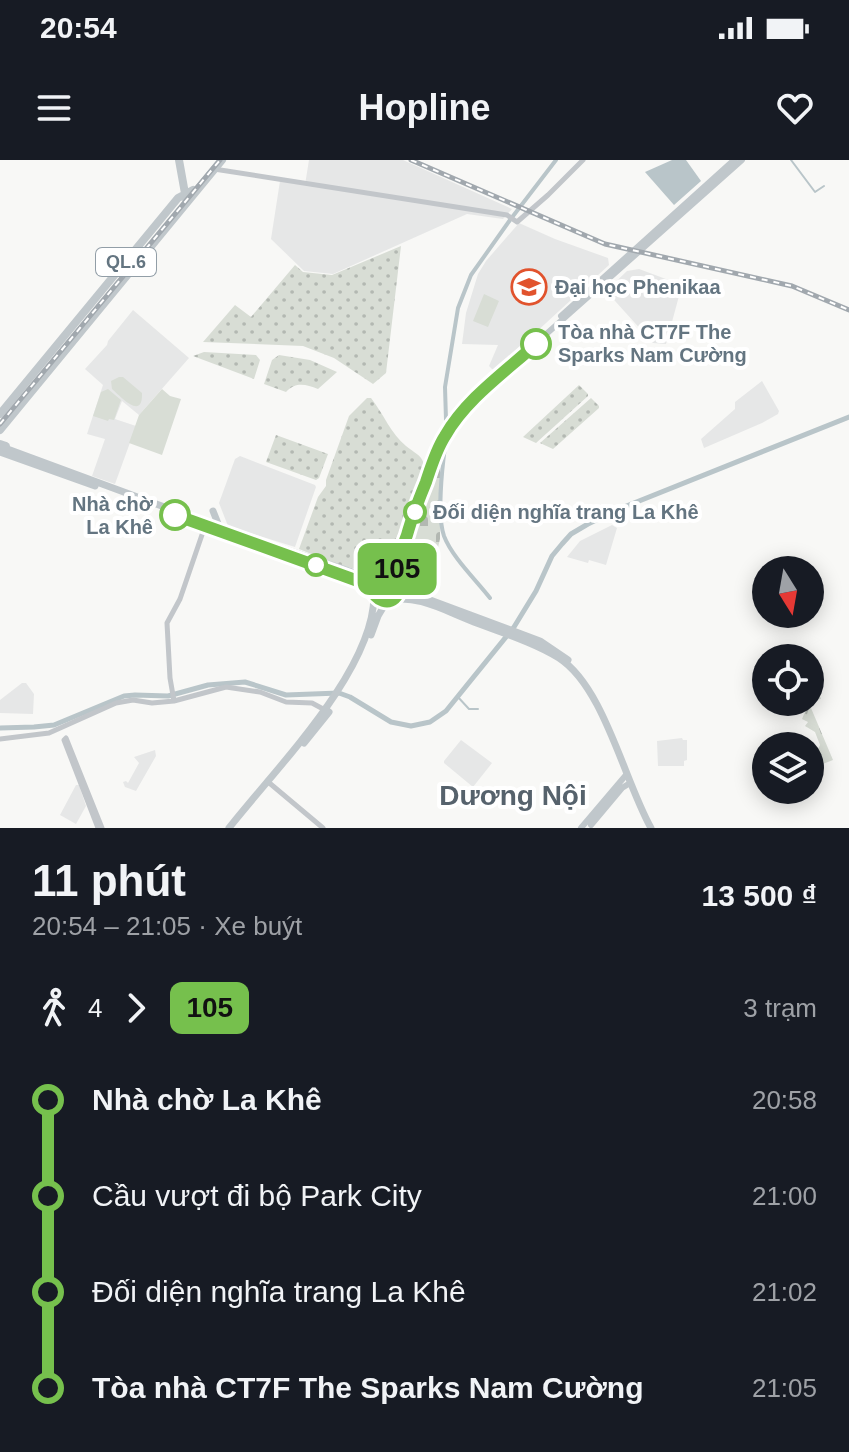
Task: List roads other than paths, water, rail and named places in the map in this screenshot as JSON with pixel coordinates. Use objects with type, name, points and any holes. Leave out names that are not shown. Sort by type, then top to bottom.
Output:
[{"type":"highway","points":[[179,160],[183,198]]},
{"type":"highway","name":"QL.6","points":[[0,414],[183,198],[198,187],[222,160]]},
{"type":"highway","points":[[182,181],[189,189],[198,187]]},
{"type":"highway","name":"QL.6","points":[[0,430],[183,198]]},
{"type":"main road","points":[[345,684],[374,610],[372,581],[392,562],[445,436],[475,399],[520,356],[734,160]]},
{"type":"main road","points":[[670,221],[714,187],[742,160]]},
{"type":"main road","points":[[2,447],[358,574],[390,573],[414,594],[538,646],[573,669],[592,695],[605,716],[653,828]]},
{"type":"main road","points":[[2,447],[205,526],[358,581],[382,601],[407,598],[446,609]]},
{"type":"main road","points":[[195,518],[211,511],[219,526]]},
{"type":"main road","points":[[268,782],[304,743],[335,700],[363,656],[380,612],[400,590],[398,564],[405,532]]},
{"type":"main road","points":[[231,828],[335,700]]},
{"type":"main road","points":[[605,716],[628,779],[653,828]]},
{"type":"main road","points":[[581,828],[628,779]]},
{"type":"main road","points":[[591,825],[615,793]]},
{"type":"street","points":[[210,172],[518,221],[583,160]]},
{"type":"street","points":[[174,700],[167,623],[180,599],[205,526]]},
{"type":"street","points":[[0,739],[49,733],[116,703],[174,700],[231,687],[260,692],[286,702],[312,703],[325,710]]},
{"type":"street","points":[[60,729],[100,828]]},
{"type":"street","points":[[268,782],[323,828]]},
{"type":"waterway","points":[[446,420],[445,387],[458,308],[471,275],[556,160]]},
{"type":"waterway","points":[[791,160],[815,192],[824,186]]},
{"type":"waterway","points":[[0,728],[54,725],[124,696],[168,696],[208,685],[245,682],[286,695],[339,693],[391,722],[411,726],[430,722],[446,711],[514,627],[536,591],[552,556],[571,534],[619,509],[849,417]]},
{"type":"waterway","points":[[445,447],[440,505],[444,536],[458,560],[490,598]]},
{"type":"waterway","points":[[457,696],[469,709],[478,709]]},
{"type":"railway","points":[[0,424],[220,160]]},
{"type":"railway","points":[[411,160],[605,244],[792,286],[849,310]]},
{"type":"place","name":"Đại học Phenikaa","points":[[529,287]]},
{"type":"place","name":"Tòa nhà CT7F The Sparks Nam Cường","points":[[536,344]]},
{"type":"place","name":"Đối diện nghĩa trang La Khê","points":[[415,512]]},
{"type":"place","name":"Nhà chờ La Khê","points":[[175,515]]},
{"type":"district","name":"Dương Nội","points":[[513,795]]}]
